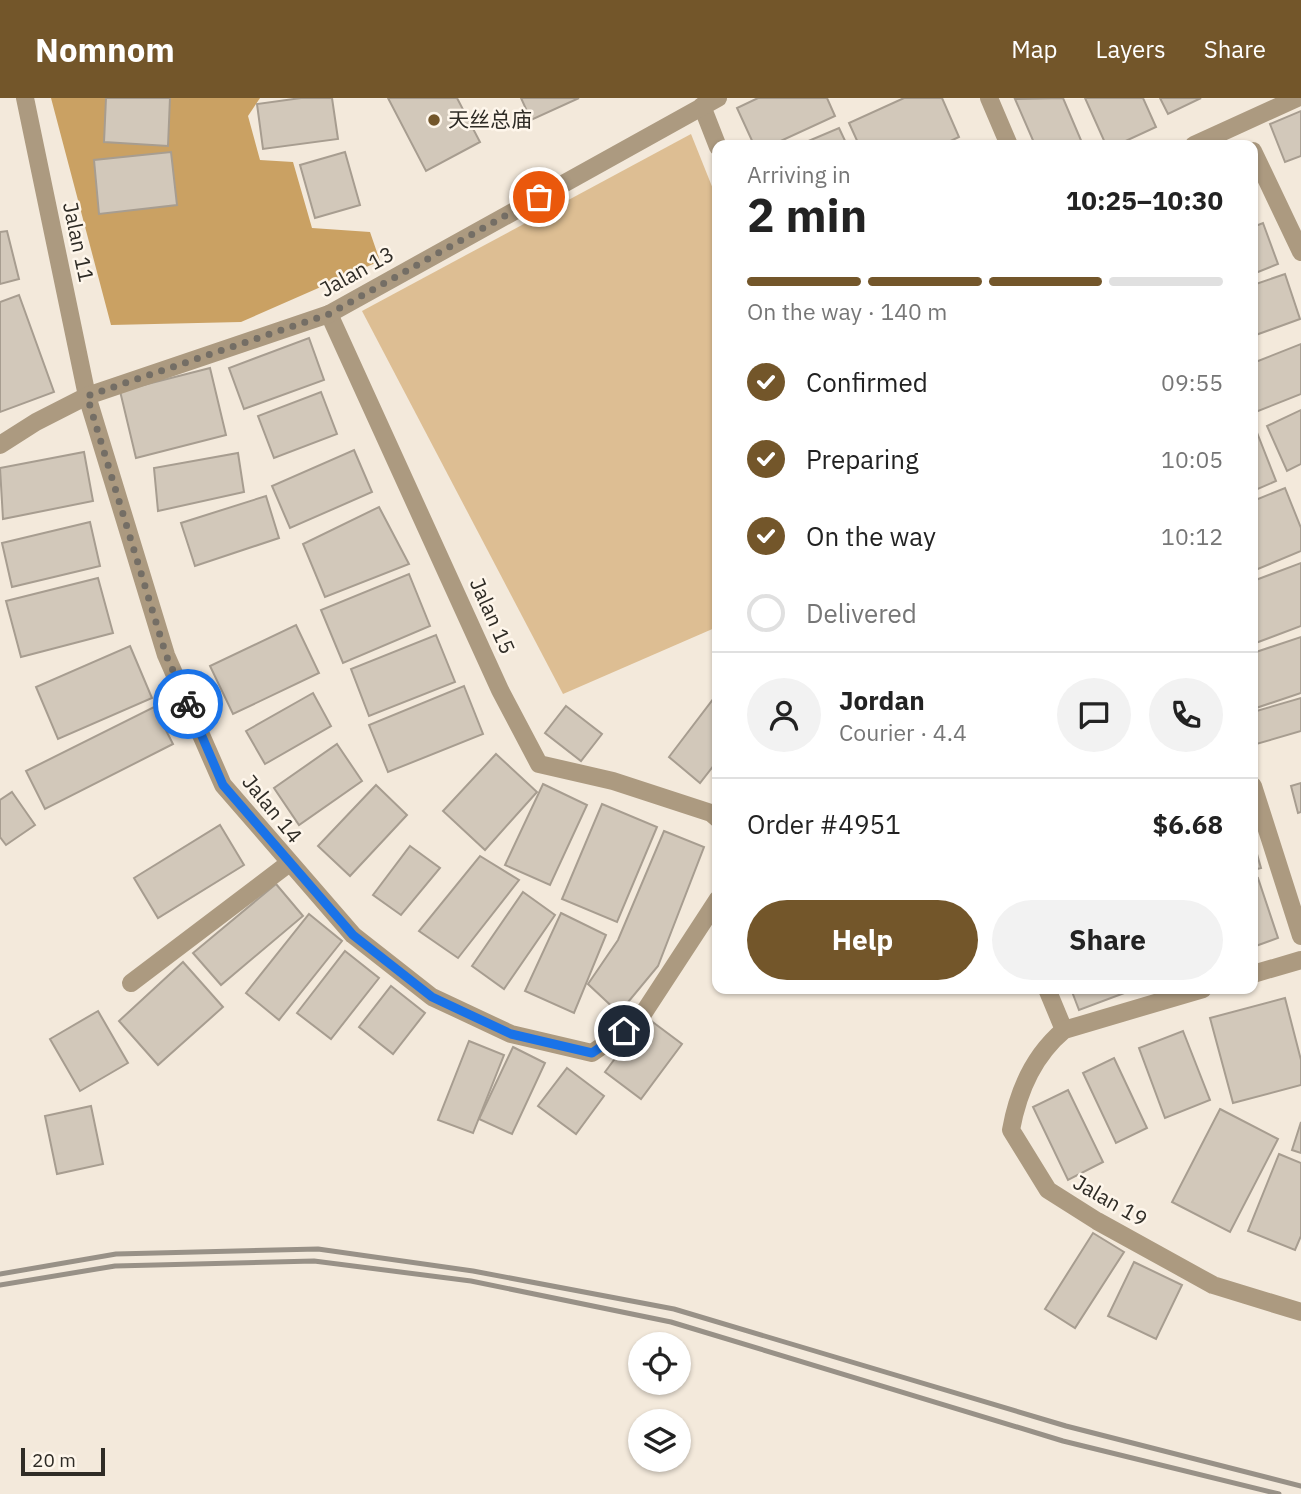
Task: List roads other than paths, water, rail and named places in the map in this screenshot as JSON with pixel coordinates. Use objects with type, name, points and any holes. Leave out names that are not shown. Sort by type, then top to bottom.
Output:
[{"type":"street","name":"Jalan 11","points":[[25,98],[87,396]]},
{"type":"street","name":"Jalan 13","points":[[0,445],[36,422],[87,396],[329,314],[718,98]]},
{"type":"street","points":[[989,98],[1007,140]]},
{"type":"street","points":[[1206,140],[1297,98]]},
{"type":"street","points":[[702,106],[715,140]]},
{"type":"street","points":[[1240,125],[1248,140]]},
{"type":"street","points":[[1258,162],[1301,252]]},
{"type":"street","name":"Jalan 15","points":[[329,314],[500,690],[539,764],[612,781],[712,814]]},
{"type":"street","name":"Jalan 14","points":[[87,396],[166,655],[223,785],[288,864],[353,935],[432,997],[511,1034],[592,1053],[639,1020],[712,908]]},
{"type":"street","points":[[1258,802],[1301,936]]},
{"type":"street","points":[[131,983],[288,864]]},
{"type":"street","points":[[1258,973],[1301,960]]},
{"type":"street","points":[[1049,994],[1064,1030],[1186,994]]},
{"type":"street","name":"Jalan 19","points":[[1064,1030],[1048,1043],[1017,1097],[1011,1130],[1048,1190],[1097,1222],[1213,1285],[1301,1312]]},
{"type":"railway","points":[[0,1274],[116,1254],[318,1249],[473,1271],[674,1309],[1066,1426],[1301,1486]]},
{"type":"railway","points":[[0,1285],[115,1266],[314,1261],[471,1281],[671,1322],[1063,1441],[1279,1494]]},
{"type":"place","name":"天丝总庙","points":[[434,120]]}]
